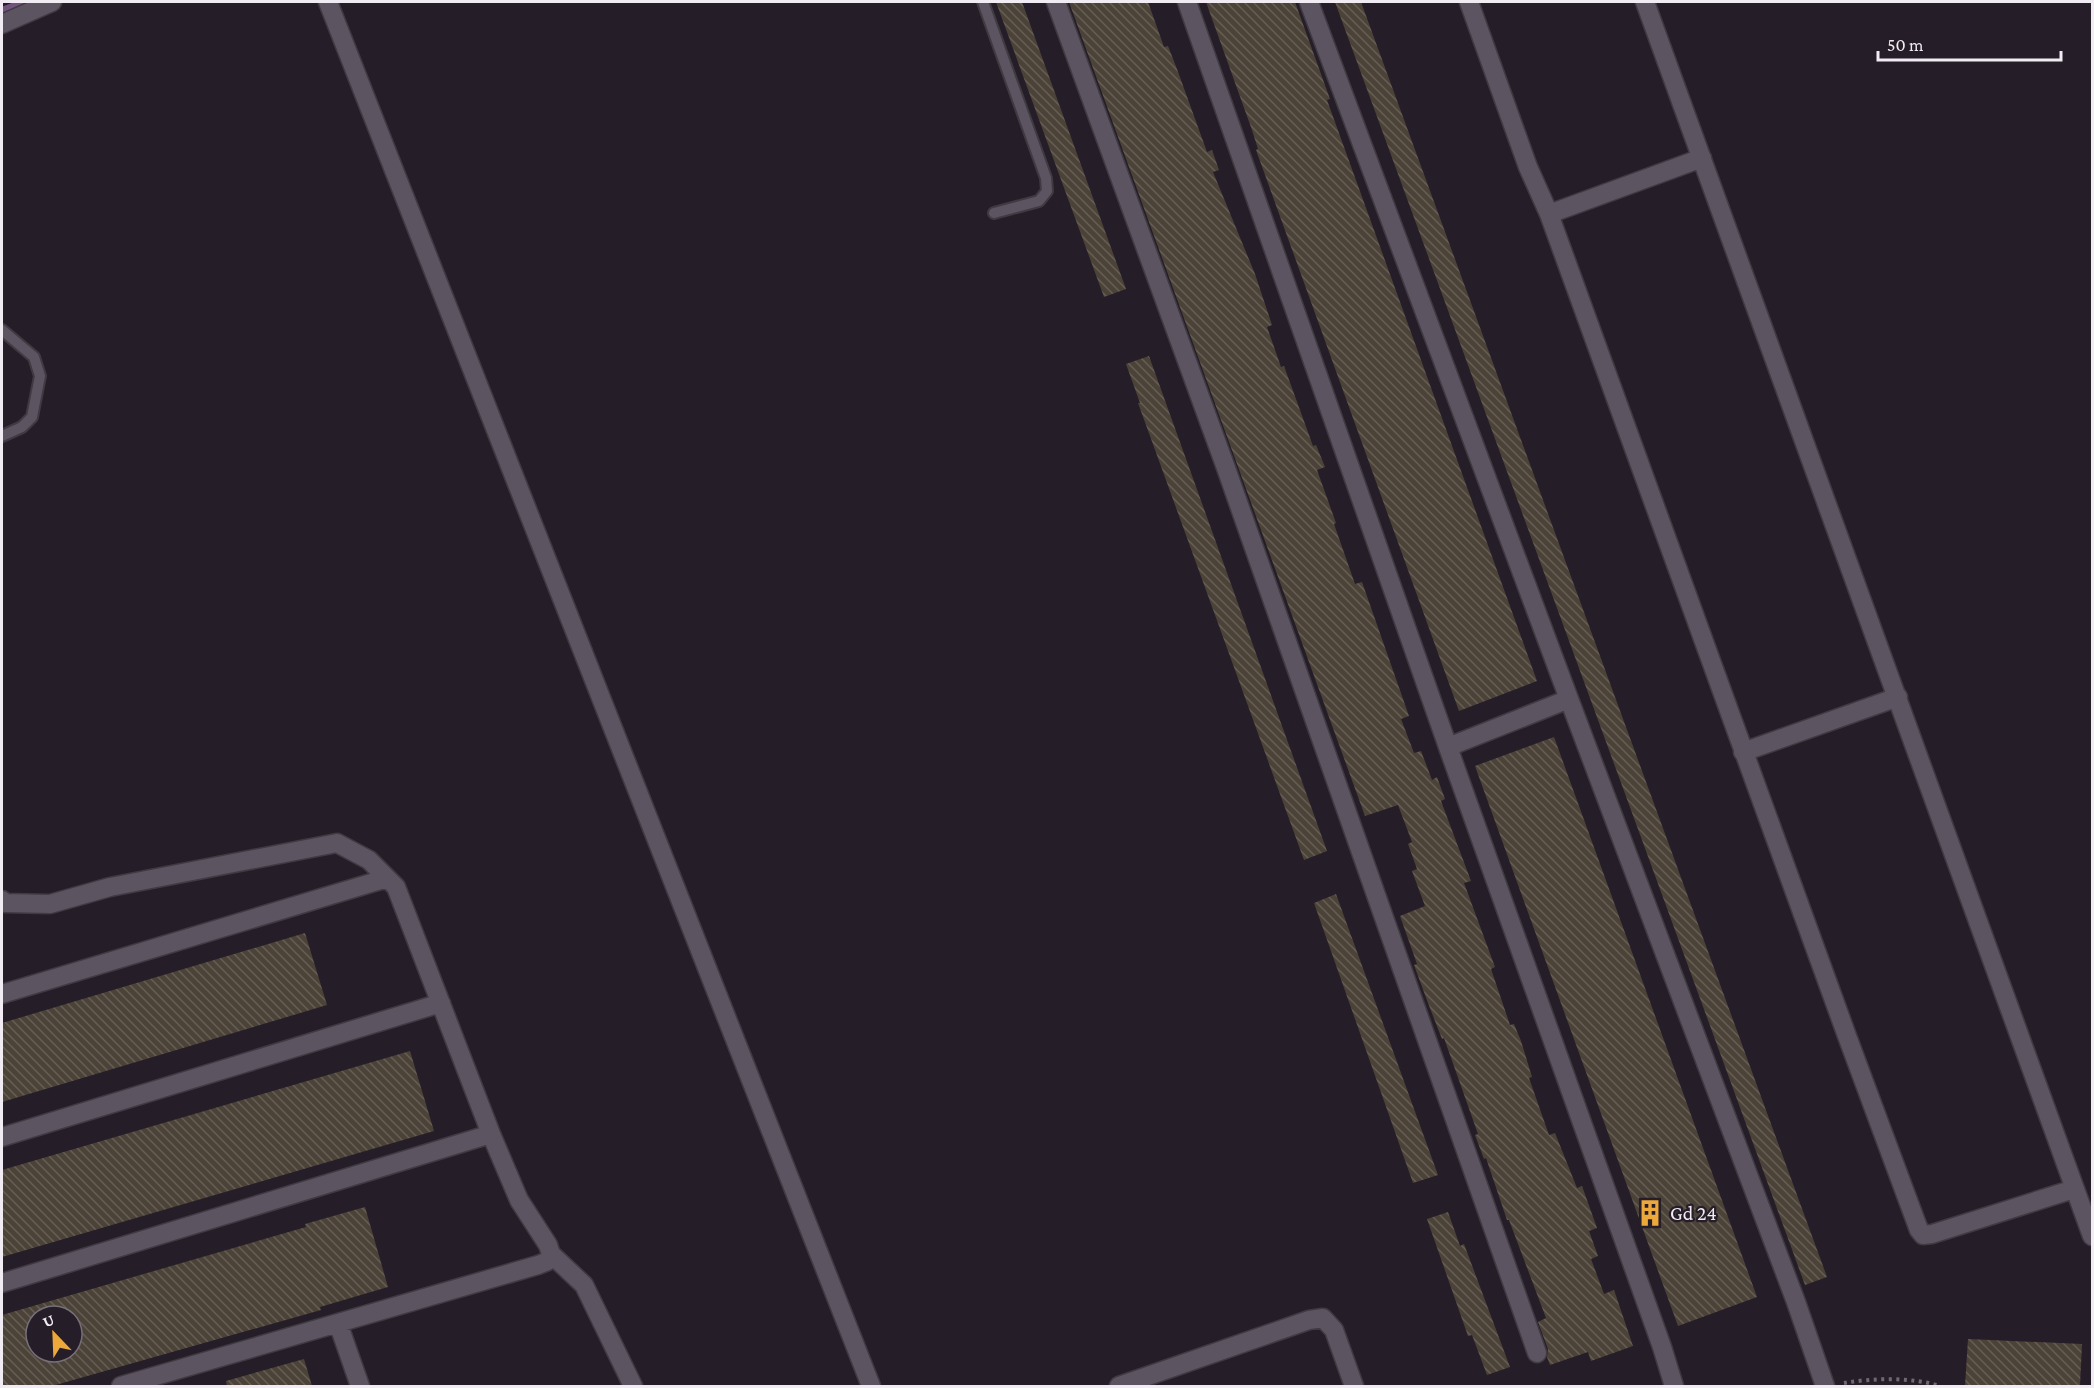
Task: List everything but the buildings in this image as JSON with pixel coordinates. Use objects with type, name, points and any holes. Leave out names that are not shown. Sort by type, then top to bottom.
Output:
[{"type":"street","points":[[2,24],[52,2]]},
{"type":"street","points":[[328,2],[871,1386]]},
{"type":"street","points":[[1056,2],[1226,468],[1537,1353]]},
{"type":"street","points":[[1187,2],[1448,747],[1659,1336],[1674,1386]]},
{"type":"street","points":[[1309,2],[1796,1302],[1832,1385]]},
{"type":"street","points":[[1469,2],[1528,166],[1549,214],[1743,752],[1919,1230],[1923,1235],[1932,1234],[2074,1189]]},
{"type":"street","points":[[1646,2],[2092,1236]]},
{"type":"street","points":[[1549,214],[1702,158]]},
{"type":"street","points":[[1743,752],[1898,697]]},
{"type":"street","points":[[1448,747],[1569,699]]},
{"type":"street","points":[[2,900],[5,903],[50,904],[110,887],[337,843],[369,860],[396,887],[491,1134],[519,1200],[548,1245],[551,1254],[584,1284],[633,1386]]},
{"type":"street","points":[[2,994],[389,880]]},
{"type":"street","points":[[2,1137],[441,1003]]},
{"type":"street","points":[[2,1283],[491,1134]]},
{"type":"street","points":[[121,1386],[538,1265],[548,1261],[551,1254]]},
{"type":"street","points":[[1119,1386],[1309,1320],[1323,1318],[1334,1330],[1354,1386]]},
{"type":"street","points":[[338,1323],[360,1386]]},
{"type":"lane","points":[[983,2],[1046,178],[1047,191],[1039,201],[994,213]]},
{"type":"lane","points":[[2,330],[34,357],[40,376],[32,417],[2,436]]},
{"type":"path","points":[[1832,1385],[1888,1380],[1940,1386]]},
{"type":"waterway","points":[[2,11],[26,2]]},
{"type":"place","name":"Gd 24","points":[[1650,1213]]}]
